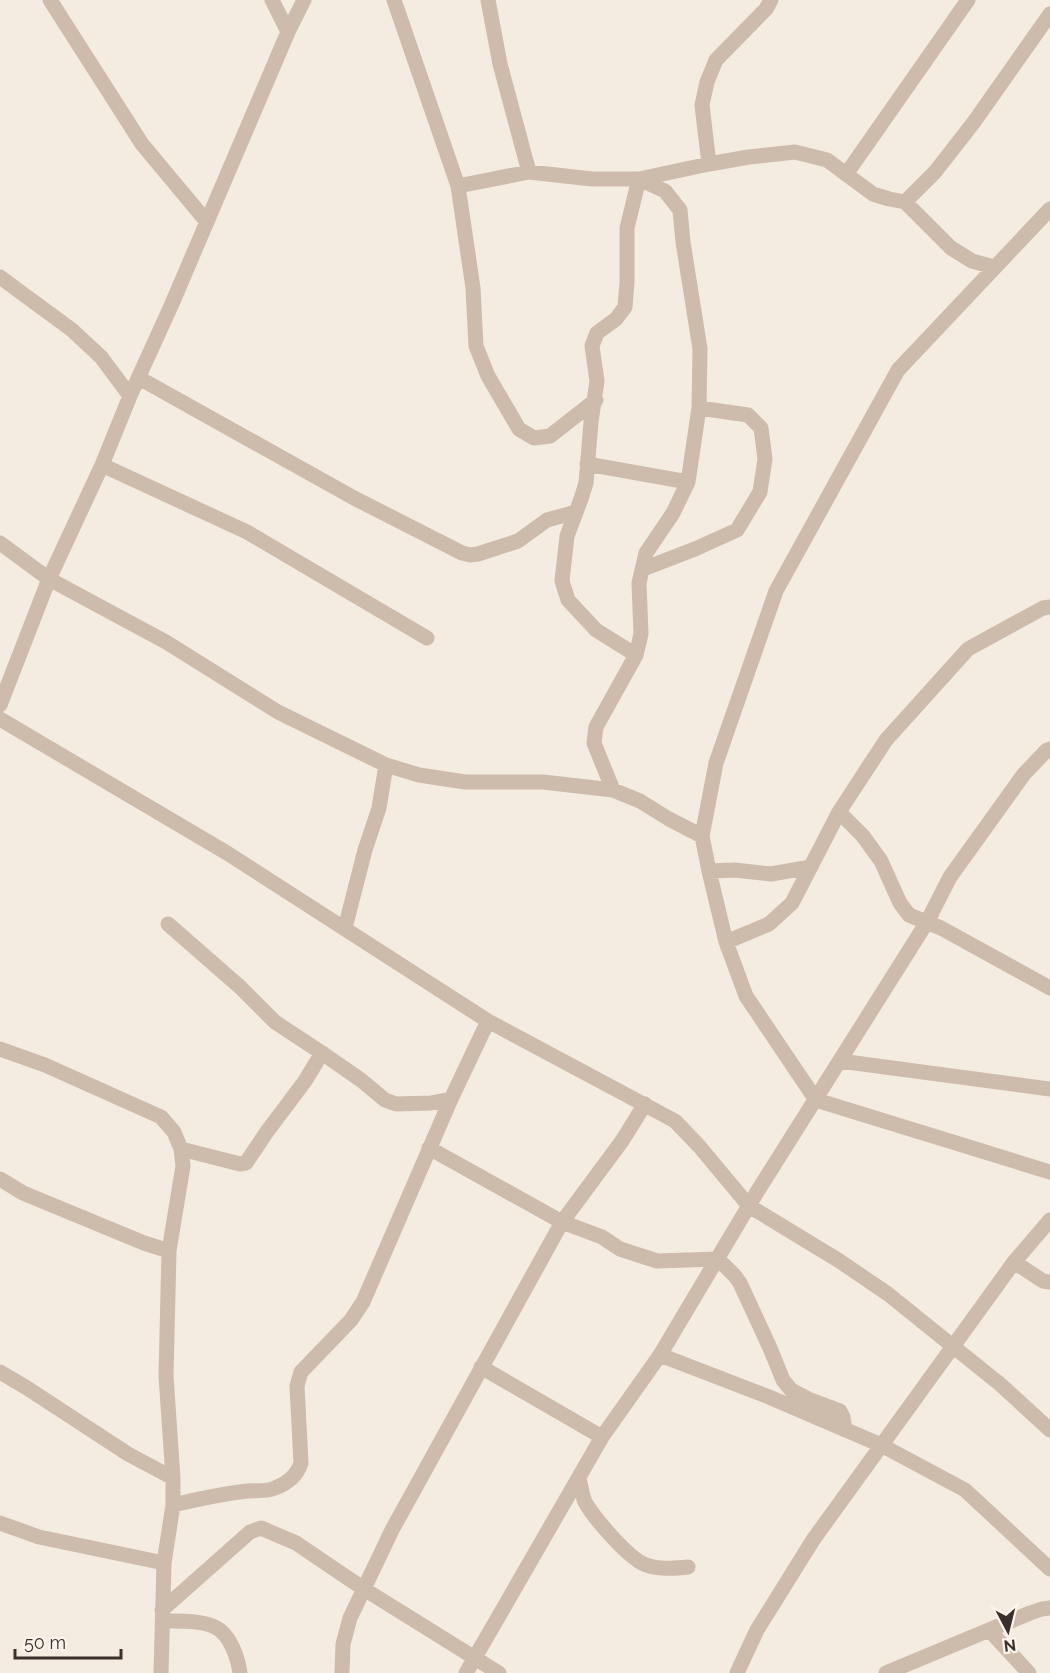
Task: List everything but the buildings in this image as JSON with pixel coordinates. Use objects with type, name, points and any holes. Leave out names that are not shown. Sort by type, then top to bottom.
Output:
[{"type":"street","points":[[50,0],[142,144],[207,222]]},
{"type":"street","points":[[272,0],[288,32]]},
{"type":"street","points":[[0,705],[49,579],[102,465],[288,32],[304,0]]},
{"type":"street","points":[[394,0],[458,186],[473,288],[476,346],[488,376],[519,429],[534,438],[550,436],[596,400]]},
{"type":"street","points":[[488,0],[500,64],[529,172]]},
{"type":"street","points":[[709,164],[702,105],[707,82],[716,60],[766,9],[771,0]]},
{"type":"street","points":[[847,173],[968,0]]},
{"type":"street","points":[[905,202],[948,156],[1050,14]]},
{"type":"street","points":[[458,186],[529,172],[592,179],[639,179],[749,157],[795,152],[828,160],[873,194],[889,200],[905,202],[951,248],[972,261],[994,267]]},
{"type":"street","points":[[636,655],[596,630],[568,600],[562,581],[567,536],[586,483],[597,381],[592,346],[597,333],[616,319],[625,307],[627,228],[639,179]]},
{"type":"street","points":[[613,790],[594,743],[596,727],[636,655],[641,634],[639,584],[646,553],[673,513],[688,482],[699,408],[700,349],[680,210],[665,191],[639,179]]},
{"type":"street","points":[[1050,209],[1045,225],[994,267],[898,370],[776,591],[716,763],[702,836],[726,942],[746,996],[816,1100],[1050,1172]]},
{"type":"street","points":[[0,277],[79,337],[101,357],[130,396]]},
{"type":"street","points":[[139,378],[354,498],[462,553],[478,554],[518,541],[547,520],[576,512]]},
{"type":"street","points":[[643,569],[737,530],[760,492],[765,459],[761,428],[748,415],[699,408]]},
{"type":"street","points":[[575,416],[591,422]]},
{"type":"street","points":[[587,464],[688,482]]},
{"type":"street","points":[[102,465],[247,532],[427,638]]},
{"type":"street","points":[[0,543],[49,579],[166,642],[278,712],[386,765],[419,775],[465,782],[543,782],[613,790],[640,801],[702,836]]},
{"type":"street","points":[[726,942],[769,924],[792,903],[839,812],[886,740],[968,649],[1043,608],[1050,607]]},
{"type":"street","points":[[0,719],[227,853],[488,1021],[675,1121],[749,1206],[838,1260],[888,1294],[1001,1385],[1050,1430]]},
{"type":"street","points":[[466,1673],[602,1437],[660,1355],[749,1206],[927,922],[950,877],[1024,774],[1050,749]]},
{"type":"street","points":[[345,928],[379,808],[386,765]]},
{"type":"street","points":[[839,812],[862,836],[881,861],[900,903],[909,915],[941,928],[1050,988]]},
{"type":"street","points":[[709,872],[735,870],[771,874],[811,867]]},
{"type":"street","points":[[168,924],[240,987],[275,1022],[361,1080],[386,1100],[396,1104],[413,1105],[451,1099]]},
{"type":"street","points":[[173,1505],[248,1491],[266,1491],[290,1480],[298,1472],[301,1463],[297,1386],[301,1372],[351,1320],[363,1302],[429,1148],[488,1021]]},
{"type":"street","points":[[0,1049],[45,1065],[161,1117],[174,1132],[181,1149],[183,1166],[169,1251],[166,1376],[173,1505],[164,1563],[161,1673]]},
{"type":"street","points":[[181,1149],[240,1164],[246,1163],[266,1132],[305,1081],[322,1053]]},
{"type":"street","points":[[840,1061],[1050,1089]]},
{"type":"street","points":[[342,1673],[343,1644],[350,1618],[392,1530],[562,1222],[645,1104]]},
{"type":"street","points":[[429,1148],[562,1222],[602,1237],[620,1249],[657,1260],[718,1258],[740,1283],[783,1380],[791,1390],[840,1411],[845,1430]]},
{"type":"street","points":[[0,1179],[23,1193],[169,1251]]},
{"type":"street","points":[[737,1673],[757,1630],[813,1540],[1014,1262],[1050,1220]]},
{"type":"street","points":[[1014,1262],[1043,1281],[1050,1282]]},
{"type":"street","points":[[660,1355],[769,1397],[881,1445],[965,1490],[1050,1569]]},
{"type":"street","points":[[481,1367],[602,1437]]},
{"type":"street","points":[[0,1372],[128,1454],[173,1478]]},
{"type":"street","points":[[579,1479],[584,1500],[592,1513],[626,1551],[644,1565],[659,1569],[688,1567]]},
{"type":"street","points":[[0,1524],[39,1537],[164,1563]]},
{"type":"street","points":[[163,1615],[249,1532],[261,1528],[296,1543],[364,1589],[499,1673]]},
{"type":"street","points":[[886,1673],[1036,1611],[1050,1608]]},
{"type":"street","points":[[163,1615],[217,1628],[227,1638],[240,1673]]},
{"type":"street","points":[[989,1630],[1029,1673]]}]
